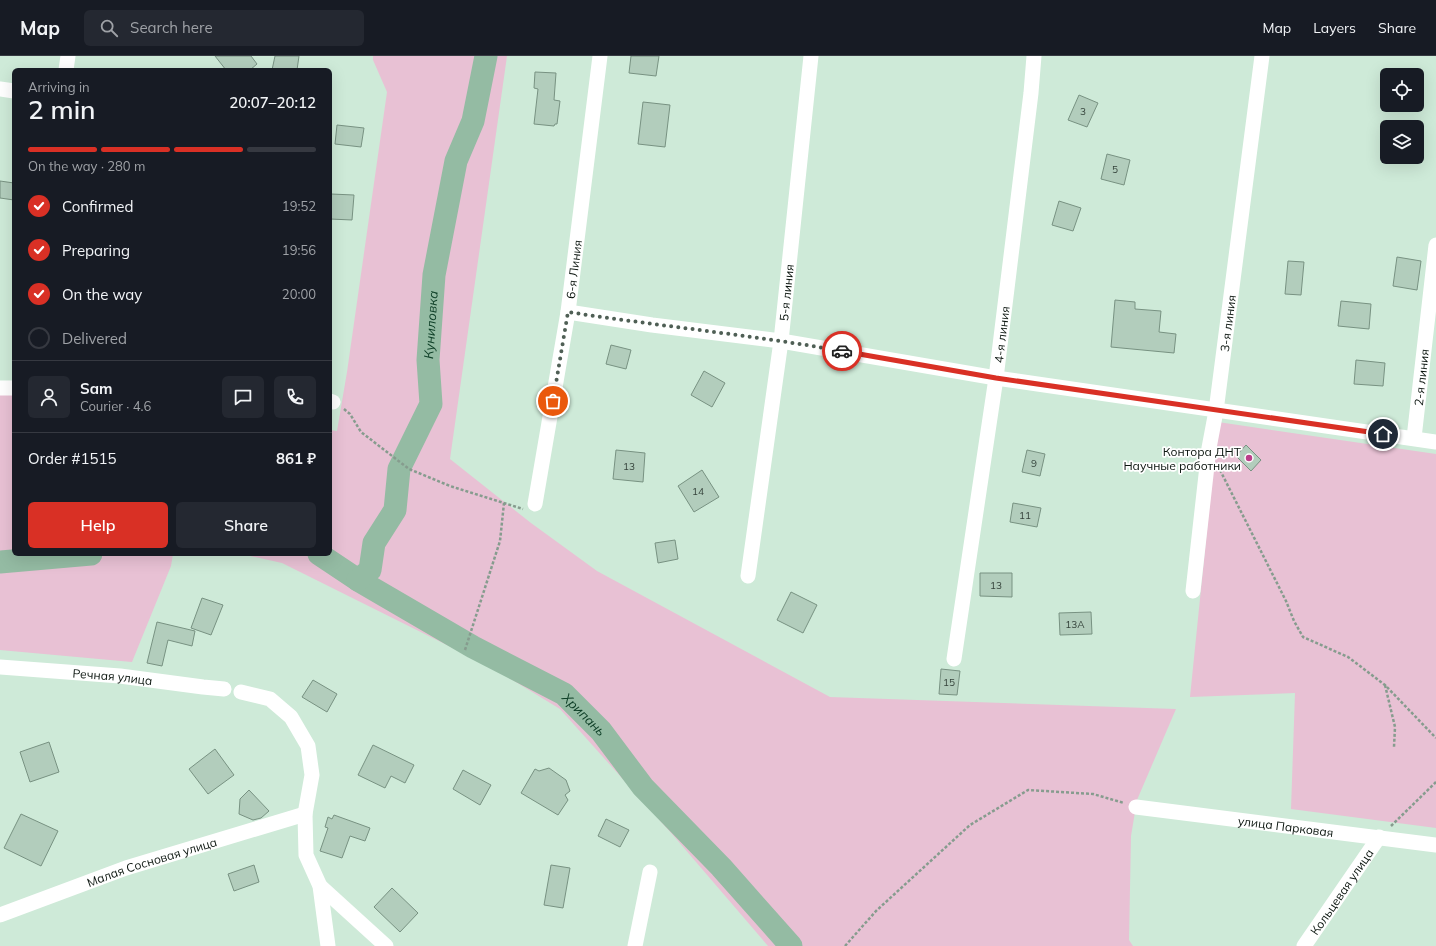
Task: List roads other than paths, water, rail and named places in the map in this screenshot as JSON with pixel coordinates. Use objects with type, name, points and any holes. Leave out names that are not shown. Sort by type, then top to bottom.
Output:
[{"type":"street","points":[[66,68],[68,56]]},
{"type":"street","name":"6-я Линия","points":[[535,504],[568,312],[600,56]]},
{"type":"street","name":"5-я линия","points":[[748,576],[781,341],[811,56]]},
{"type":"street","name":"4-я линия","points":[[954,659],[996,378],[1031,93],[1034,56]]},
{"type":"street","name":"3-я линия","points":[[1193,591],[1209,448],[1216,411],[1262,56]]},
{"type":"street","points":[[0,89],[12,91]]},
{"type":"street","name":"2-я линия","points":[[1414,438],[1436,245]]},
{"type":"street","points":[[568,312],[652,325],[781,341],[996,378],[1436,442]]},
{"type":"street","points":[[0,388],[12,388]]},
{"type":"street","name":"Речная улица","points":[[0,667],[120,676],[224,689]]},
{"type":"street","points":[[241,692],[270,699],[291,717],[308,746],[312,775],[305,814],[306,855],[320,886],[328,946]]},
{"type":"street","name":"улица Парковая","points":[[1136,807],[1436,845]]},
{"type":"street","name":"Малая Сосновая улица","points":[[0,915],[126,868],[305,814]]},
{"type":"street","name":"Кольцевая улица","points":[[1304,946],[1379,837]]},
{"type":"street","points":[[635,946],[650,872]]},
{"type":"street","points":[[320,886],[386,946]]},
{"type":"waterway","name":"Куниловка","points":[[358,580],[370,570],[374,543],[395,510],[399,469],[431,404],[428,360],[434,275],[456,161],[473,121],[486,56]]},
{"type":"waterway","name":"Хрипань","points":[[0,562],[68,556]]},
{"type":"waterway","name":"Хрипань","points":[[322,556],[358,580],[473,647],[564,694],[601,731],[643,787],[721,867],[791,946]]},
{"type":"place","name":"Контора ДНТ Научные работники","points":[[1249,458]]}]
